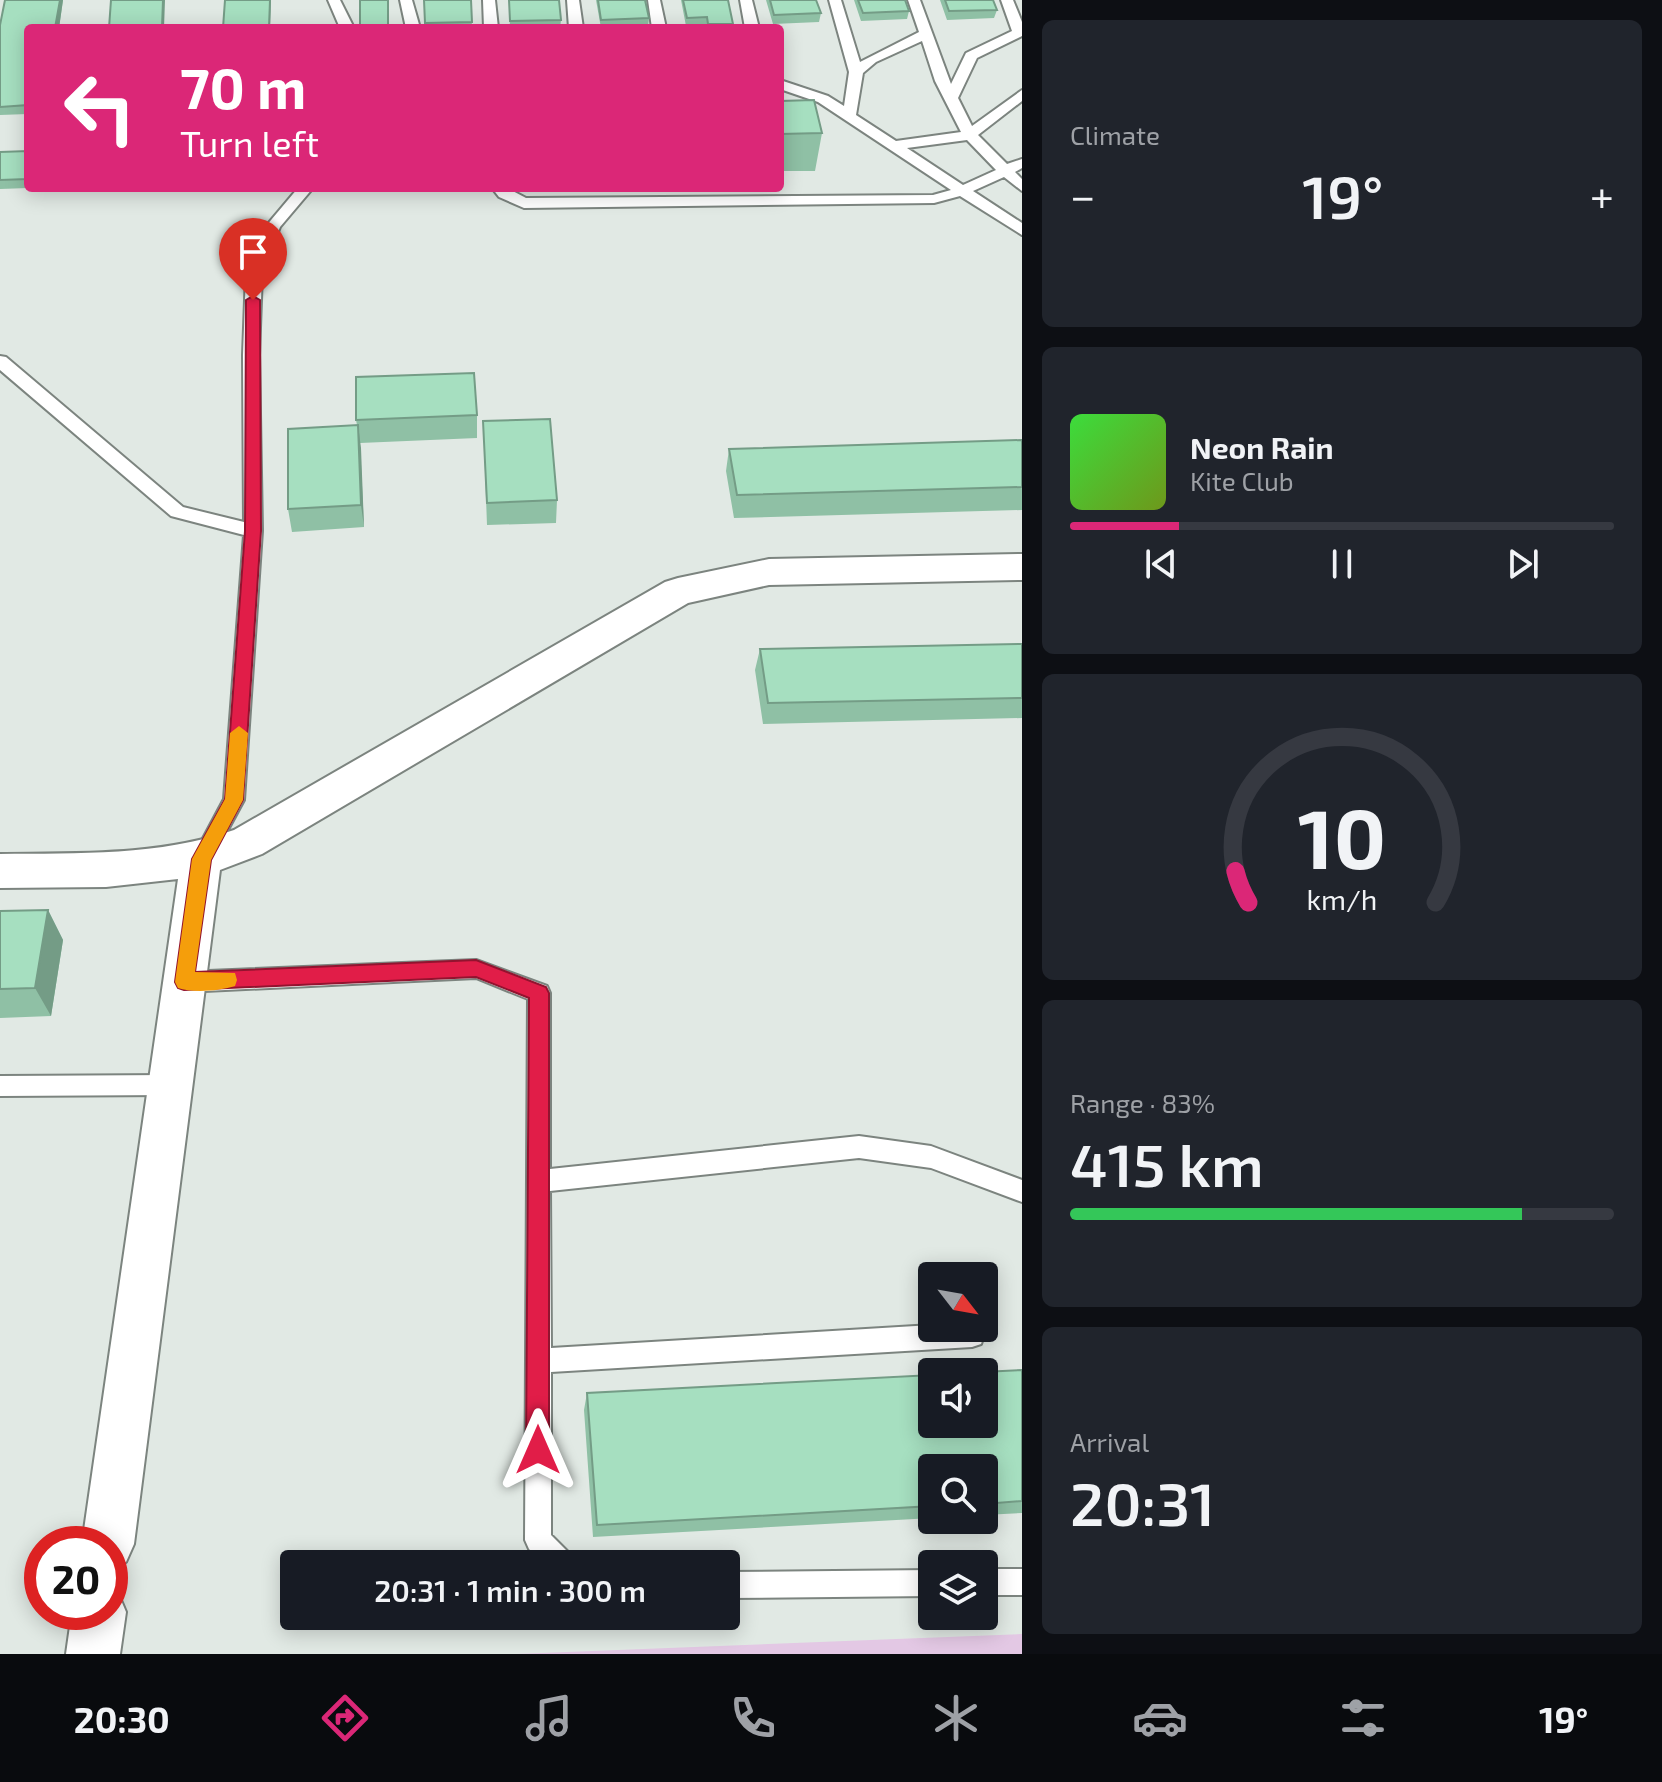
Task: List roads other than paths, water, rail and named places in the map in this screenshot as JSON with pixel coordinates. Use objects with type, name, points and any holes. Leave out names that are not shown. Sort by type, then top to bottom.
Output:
[{"type":"street","points":[[0,871],[106,870],[201,859],[248,842],[678,592],[769,572],[1022,567]]},
{"type":"street","points":[[110,1526],[201,859]]},
{"type":"street","points":[[93,1654],[96,1630]]},
{"type":"lane","points":[[334,0],[345,24]]},
{"type":"lane","points":[[406,0],[412,24]]},
{"type":"lane","points":[[489,0],[491,24]]},
{"type":"lane","points":[[573,0],[576,24]]},
{"type":"lane","points":[[654,0],[658,24]]},
{"type":"lane","points":[[746,0],[751,24]]},
{"type":"lane","points":[[835,0],[856,72],[849,116]]},
{"type":"lane","points":[[914,0],[951,98],[970,135],[1022,187]]},
{"type":"lane","points":[[951,98],[971,56],[1020,31],[1007,0]]},
{"type":"lane","points":[[856,72],[871,59],[926,34]]},
{"type":"lane","points":[[784,84],[823,99],[1022,230]]},
{"type":"lane","points":[[896,145],[970,135],[1022,94]]},
{"type":"lane","points":[[502,192],[524,203],[934,199],[962,191],[1022,163]]},
{"type":"lane","points":[[201,859],[234,800],[253,531],[251,355],[254,273],[273,226],[306,192]]},
{"type":"lane","points":[[0,361],[177,512],[253,531]]},
{"type":"lane","points":[[184,982],[476,969],[539,993],[538,1540],[548,1550]]},
{"type":"lane","points":[[0,1086],[171,1085]]},
{"type":"lane","points":[[539,1181],[859,1147],[931,1157],[1022,1191]]},
{"type":"lane","points":[[537,1361],[918,1338]]},
{"type":"lane","points":[[998,1582],[1022,1582]]},
{"type":"lane","points":[[740,1585],[918,1583]]}]
